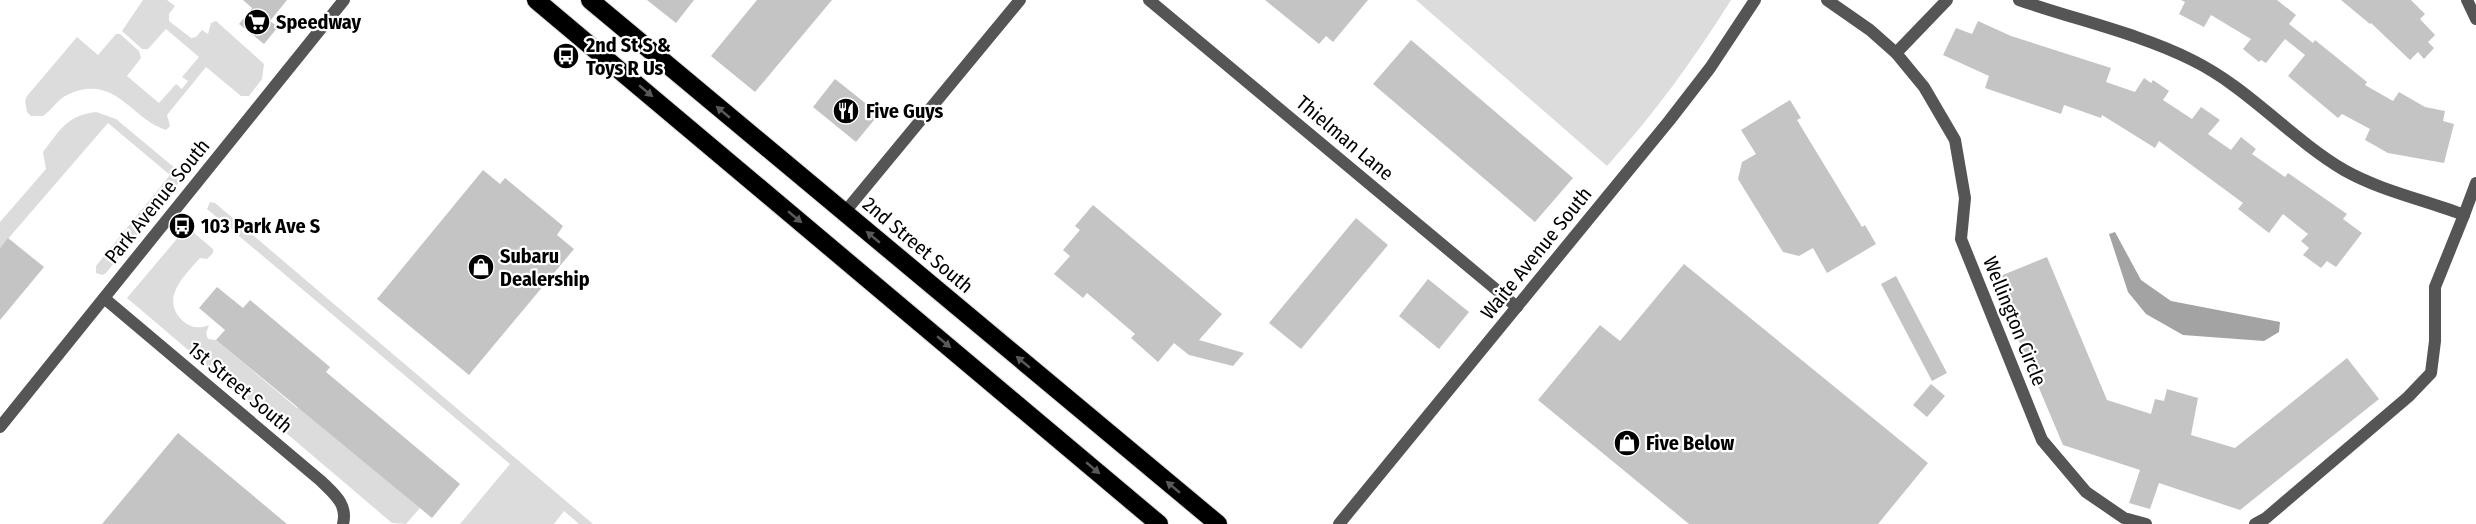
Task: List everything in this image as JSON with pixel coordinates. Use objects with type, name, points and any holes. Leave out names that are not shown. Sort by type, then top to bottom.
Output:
[{"type":"highway","points":[[536,0],[1159,524]]},
{"type":"highway","name":"2nd Street South","points":[[590,0],[1218,524]]},
{"type":"street","name":"Park Avenue South","points":[[0,427],[344,0]]},
{"type":"street","points":[[844,213],[1020,0]]},
{"type":"street","name":"Thielman Lane","points":[[1149,0],[1517,307]]},
{"type":"street","name":"Waite Avenue South","points":[[1339,524],[1710,68],[1755,0]]},
{"type":"street","name":"Wellington Circle","points":[[1827,0],[1870,30],[1896,53],[1924,87],[1955,140],[1965,198],[1961,239],[2042,440],[2086,492],[2124,519],[2146,524]]},
{"type":"street","points":[[1896,53],[1947,0]]},
{"type":"street","points":[[2019,0],[2156,45],[2193,61],[2231,84],[2344,170],[2382,187],[2464,215]]},
{"type":"street","points":[[2467,0],[2476,19]]},
{"type":"street","points":[[2255,524],[2266,518],[2408,397],[2431,373],[2435,341],[2435,287],[2476,183]]},
{"type":"street","name":"1st Street South","points":[[104,298],[321,481],[342,504],[344,518]]},
{"type":"shaded area","points":[[143,0],[167,0],[175,6],[169,14],[169,21],[191,38],[196,37],[202,30],[208,34],[211,23],[216,21],[264,64],[262,79],[249,96],[241,96],[206,67],[167,115],[170,126],[166,130],[154,125],[111,93],[98,89],[84,89],[67,95],[43,116],[31,116],[27,112],[25,101],[27,96],[77,37],[98,55],[116,34],[120,34],[139,51],[141,58],[127,76],[159,103],[176,84],[182,89],[188,81],[182,77],[199,57],[166,29],[148,49],[142,49],[122,31]]},
{"type":"shaded area","points":[[1416,0],[1731,0],[1673,86],[1607,166]]},
{"type":"shaded area","points":[[96,112],[116,119],[176,169],[180,179],[178,184],[106,273],[102,275],[96,273],[96,266],[170,175],[108,123],[0,248],[0,222],[46,169],[43,152],[71,120]]},
{"type":"shaded area","points":[[210,202],[215,203],[593,524],[579,524],[564,511],[554,524],[460,524],[510,464],[207,209]]},
{"type":"shaded area","points":[[187,227],[213,249],[213,253],[207,259],[200,258],[177,288],[173,304],[176,313],[192,326],[209,325],[206,333],[208,339],[216,340],[297,408],[299,406],[420,508],[406,524],[392,523],[127,298]]},
{"type":"shaded area","points":[[2115,232],[2141,280],[2171,301],[2280,322],[2279,332],[2264,341],[2183,335],[2146,314],[2128,292],[2109,234]]},
{"type":"building","name":"Speedway","points":[[243,0],[287,0],[270,21],[278,27],[264,44],[239,24],[252,8]]},
{"type":"building","points":[[647,0],[694,0],[676,23]]},
{"type":"building","points":[[757,0],[832,0],[755,92],[711,56]]},
{"type":"building","points":[[1265,0],[1368,0],[1333,42],[1326,36],[1319,44]]},
{"type":"building","points":[[2181,0],[2277,0],[2296,15],[2289,24],[2313,43],[2315,40],[2367,82],[2365,85],[2393,101],[2399,92],[2425,107],[2445,111],[2443,121],[2454,124],[2444,163],[2388,153],[2365,140],[2370,129],[2342,114],[2338,118],[2288,76],[2305,55],[2285,39],[2266,63],[2261,60],[2259,62],[2243,49],[2251,39],[2211,15],[2204,27],[2179,14],[2185,2]]},
{"type":"building","points":[[2341,0],[2411,0],[2425,14],[2420,19],[2435,35],[2428,42],[2434,48],[2424,59],[2418,52],[2410,60],[2371,23]]},
{"type":"building","points":[[1978,21],[2011,36],[2111,68],[2106,82],[2135,92],[2144,78],[2151,83],[2153,80],[2169,91],[2163,100],[2192,119],[2201,107],[2220,120],[2208,134],[2231,150],[2241,137],[2256,149],[2252,154],[2285,177],[2288,173],[2347,214],[2343,219],[2362,233],[2336,267],[2327,261],[2321,268],[2303,255],[2309,248],[2301,241],[2308,234],[2283,214],[2269,233],[2238,209],[2243,203],[2159,141],[2155,148],[2102,115],[2101,118],[2064,105],[2061,114],[1985,88],[1989,76],[1943,55],[1956,28],[1972,34]]},
{"type":"building","points":[[1411,40],[1573,178],[1535,222],[1373,84]]},
{"type":"building","name":"Five Guys","points":[[835,79],[879,114],[856,142],[813,107]]},
{"type":"building","points":[[1790,100],[1801,118],[1797,120],[1862,227],[1865,225],[1876,244],[1827,273],[1813,248],[1799,256],[1783,252],[1738,179],[1742,162],[1756,154],[1741,130]]},
{"type":"building","points":[[483,170],[500,184],[505,178],[563,226],[557,235],[574,249],[469,375],[377,299]]},
{"type":"building","points":[[1093,205],[1222,314],[1199,340],[1244,353],[1233,366],[1189,355],[1174,343],[1158,362],[1131,338],[1135,334],[1087,293],[1083,298],[1054,274],[1070,256],[1063,250],[1080,230],[1075,226]]},
{"type":"building","points":[[1356,218],[1388,245],[1301,349],[1269,323]]},
{"type":"building","points":[[8,238],[44,267],[0,320],[0,248]]},
{"type":"building","points":[[2047,257],[2107,400],[2151,414],[2155,399],[2164,401],[2167,389],[2198,398],[2191,435],[2235,448],[2347,358],[2379,399],[2240,510],[2159,483],[2150,509],[2129,503],[2140,470],[2063,445],[1993,279]]},
{"type":"building","points":[[1684,264],[1928,463],[1878,524],[1689,524],[1538,400],[1600,325],[1620,341]]},
{"type":"building","points":[[1896,276],[1947,373],[1932,381],[1881,284]]},
{"type":"building","points":[[1428,279],[1469,312],[1439,349],[1399,316]]},
{"type":"building","points":[[217,287],[243,308],[250,300],[330,367],[326,372],[460,484],[432,518],[216,340],[225,330],[199,308]]},
{"type":"building","points":[[1931,384],[1945,396],[1927,417],[1913,405]]},
{"type":"building","points":[[178,433],[287,524],[102,524]]},
{"type":"place","name":"Speedway","points":[[257,22]]},
{"type":"place","name":"2nd St S & Toys R Us","points":[[566,56]]},
{"type":"place","name":"Five Guys","points":[[846,111]]},
{"type":"place","name":"103 Park Ave S","points":[[182,226]]},
{"type":"place","name":"Subaru Dealership","points":[[481,267]]},
{"type":"place","name":"Five Below","points":[[1627,443]]}]
